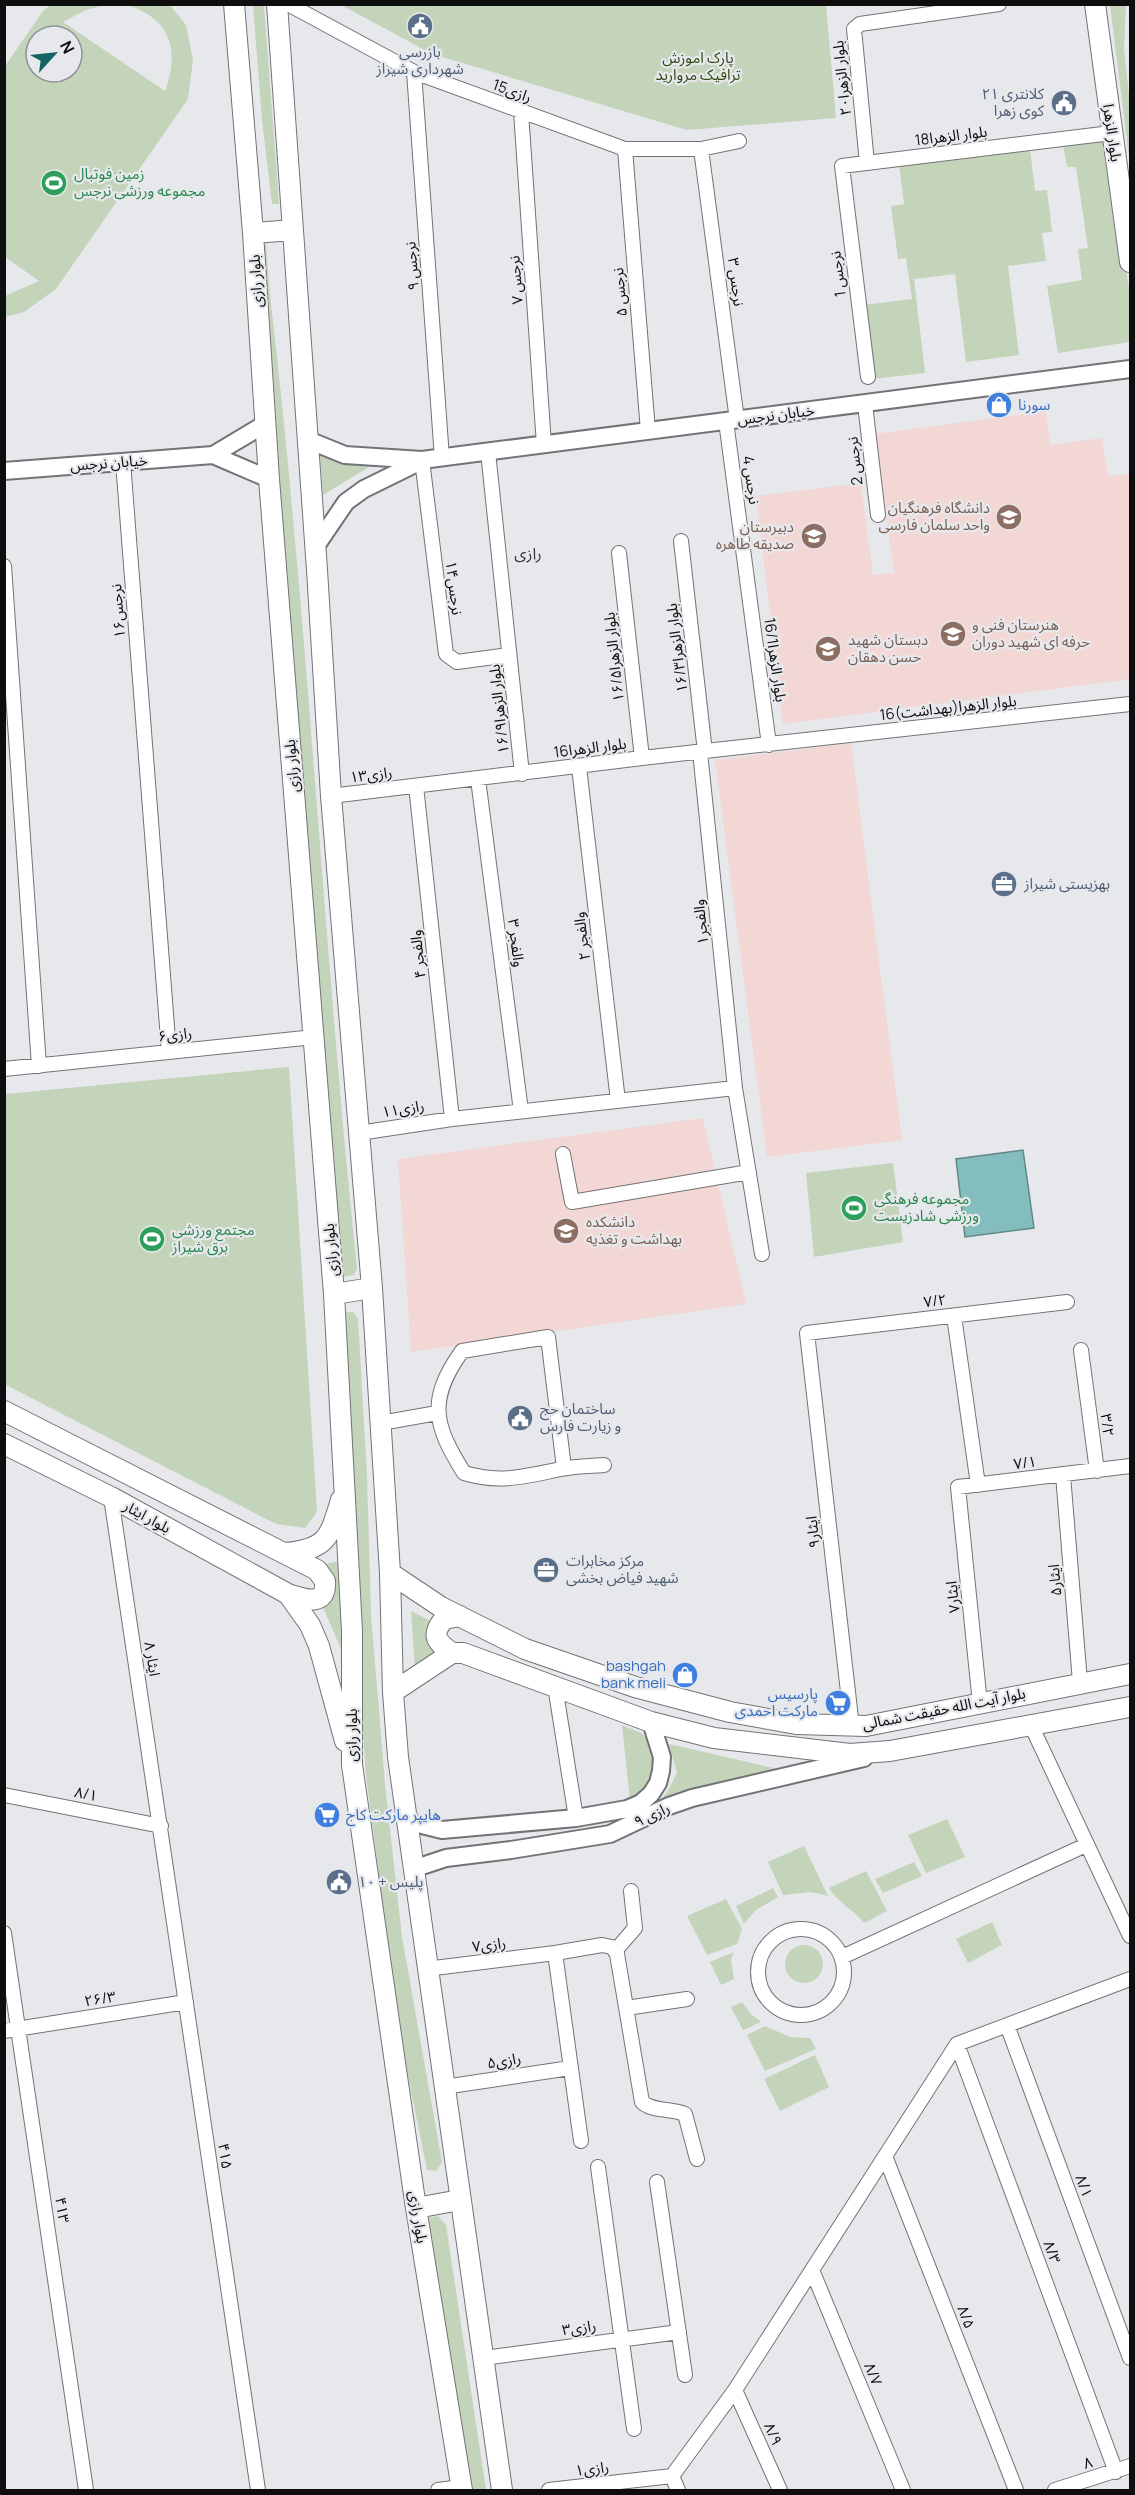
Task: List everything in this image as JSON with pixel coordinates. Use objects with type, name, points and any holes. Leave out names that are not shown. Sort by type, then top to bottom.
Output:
[{"type":"main road","name":"بلوار رازی","points":[[234,4],[253,233],[269,479],[334,1294],[352,1631],[352,1765],[416,2208],[461,2489]]},
{"type":"main road","points":[[277,4],[316,546],[331,796],[372,1288],[390,1573],[393,1692],[398,1757],[426,1969],[502,2490]]},
{"type":"main road","name":"بلوار الزهرا","points":[[1095,4],[1111,133],[1131,262]]},
{"type":"main road","points":[[253,233],[293,230]]},
{"type":"main road","points":[[334,1294],[372,1288]]},
{"type":"main road","name":"بلوار ایثار","points":[[4,1411],[286,1553],[322,1575],[325,1587],[320,1597],[309,1601],[288,1594],[111,1497],[5,1449]]},
{"type":"main road","points":[[286,1553],[312,1548],[331,1533],[345,1486]]},
{"type":"main road","name":"بلوار آیت الله حقیقت شمالی","points":[[390,1573],[441,1607],[525,1648],[635,1687],[730,1712],[796,1724],[852,1727],[1131,1674]]},
{"type":"main road","points":[[288,1594],[310,1625],[320,1646],[352,1765]]},
{"type":"main road","points":[[393,1692],[452,1653],[439,1643],[436,1635],[438,1626],[444,1619],[460,1616]]},
{"type":"main road","name":"بلوار آیت الله حقیقت شمالی","points":[[452,1653],[463,1653],[651,1722],[714,1738],[850,1754],[890,1751],[1131,1707]]},
{"type":"main road","points":[[416,2208],[460,2200]]},
{"type":"street","name":"15رازی","points":[[288,4],[414,72],[626,150],[702,149],[739,141]]},
{"type":"street","name":"بلوار الزهرا۲۰","points":[[867,163],[854,29],[860,24],[999,4]]},
{"type":"street","name":"نرجس ۹","points":[[414,72],[442,458]]},
{"type":"street","name":"نرجس ۷","points":[[521,112],[544,445]]},
{"type":"street","name":"18بلوار الزهرا","points":[[842,166],[1111,133]]},
{"type":"street","name":"نرجس ۳","points":[[702,149],[732,420]]},
{"type":"street","name":"نرجس ۵","points":[[626,150],[648,431]]},
{"type":"street","name":"1 نرجس","points":[[842,166],[868,377]]},
{"type":"street","name":"خیابان نرجس","points":[[422,460],[1131,369]]},
{"type":"street","name":"2 نرجس","points":[[866,404],[878,514]]},
{"type":"street","name":"4 نرجس","points":[[732,420],[747,579]]},
{"type":"street","points":[[213,455],[265,424]]},
{"type":"street","points":[[308,440],[345,455],[422,460]]},
{"type":"street","name":"بلوار الزهرا۱۶/۹","points":[[488,452],[522,774]]},
{"type":"street","name":"خیابان نرجس","points":[[4,471],[213,455]]},
{"type":"street","points":[[213,455],[269,479]]},
{"type":"street","points":[[316,546],[346,502],[364,489],[422,460]]},
{"type":"street","name":"نرجس۱۴","points":[[422,460],[446,654],[458,662],[509,655]]},
{"type":"street","name":"نرجس۱۶","points":[[123,462],[169,1052]]},
{"type":"street","name":"بلوار الزهرا۱۶/۳","points":[[681,541],[703,752]]},
{"type":"street","name":"بلوار الزهرا۱۶/۵","points":[[619,553],[642,758]]},
{"type":"street","points":[[4,566],[39,1066]]},
{"type":"street","name":"بلوار الزهرا16/1","points":[[747,579],[770,745]]},
{"type":"street","name":"16بلوار الزهرا(بهداشت)","points":[[770,745],[1131,704]]},
{"type":"street","name":"16بلوار الزهرا","points":[[416,786],[642,758],[770,745]]},
{"type":"street","name":"والفجر۱","points":[[703,752],[735,1088],[762,1254]]},
{"type":"street","name":"والفجر ۲","points":[[579,767],[618,1101]]},
{"type":"street","name":"والفجر ۳","points":[[478,779],[521,1111]]},
{"type":"street","name":"رازی۱۳","points":[[331,796],[416,786]]},
{"type":"street","name":"والفجر ۴","points":[[416,786],[452,1119]]},
{"type":"street","name":"رازی۶","points":[[4,1069],[314,1037]]},
{"type":"street","name":"رازی۱۱","points":[[359,1133],[452,1119],[735,1088]]},
{"type":"street","points":[[563,1154],[572,1202],[749,1172]]},
{"type":"street","name":"۷/۲","points":[[807,1333],[1067,1302]]},
{"type":"street","points":[[954,1316],[978,1485]]},
{"type":"street","name":"ایثار۹","points":[[807,1333],[852,1727]]},
{"type":"street","points":[[564,1468],[548,1337],[462,1351],[440,1390],[437,1413],[442,1434],[464,1473],[483,1479],[521,1479],[564,1468],[604,1465]]},
{"type":"street","name":"۳/۲","points":[[1081,1350],[1096,1470]]},
{"type":"street","points":[[381,1423],[437,1413]]},
{"type":"street","points":[[1096,1470],[1131,1466]]},
{"type":"street","name":"۷/۱","points":[[958,1487],[1096,1470]]},
{"type":"street","name":"ایثار۵","points":[[1063,1475],[1080,1682]]},
{"type":"street","name":"ایثار۷","points":[[958,1487],[980,1704]]},
{"type":"street","name":"ایثار ۸","points":[[111,1497],[161,1826]]},
{"type":"street","points":[[555,1686],[576,1818]]},
{"type":"street","name":"رازی ۹","points":[[413,1869],[446,1858],[610,1834],[651,1794],[660,1777],[662,1757],[651,1722]]},
{"type":"street","points":[[1031,1725],[1131,1936]]},
{"type":"street","name":"رازی ۹","points":[[406,1821],[442,1830],[576,1818],[631,1816],[692,1798],[890,1751]]},
{"type":"street","name":"۸/۱","points":[[4,1795],[161,1826]]},
{"type":"street","name":"۴۱۵","points":[[161,1826],[258,2490]]},
{"type":"street","points":[[442,1830],[436,1841],[440,1852],[446,1858]]},
{"type":"street","points":[[842,1957],[1086,1845]]},
{"type":"street","points":[[631,1891],[635,1928],[615,1951],[642,2102],[648,2108],[676,2110],[684,2114],[698,2159]]},
{"type":"street","points":[[803,1928],[820,1932],[833,1942],[842,1957],[845,1973],[841,1990],[831,2004],[816,2013],[800,2015],[783,2011],[769,2001],[761,1987],[758,1970],[762,1953],[771,1940],[786,1931],[803,1928]]},
{"type":"street","name":"۴۱۳","points":[[4,1933],[86,2490]]},
{"type":"street","name":"رازی۷","points":[[426,1969],[602,1945],[612,1947],[615,1951]]},
{"type":"street","points":[[555,1953],[581,2141]]},
{"type":"street","points":[[678,2490],[672,2476],[735,2390],[957,2044],[1129,1983]]},
{"type":"street","points":[[626,2008],[687,1999]]},
{"type":"street","name":"۲۶/۳","points":[[4,2031],[186,2002]]},
{"type":"street","name":"۸/۱","points":[[1007,2025],[1131,2358]]},
{"type":"street","name":"۸/۳","points":[[957,2044],[1116,2472]]},
{"type":"street","name":"رازی۵","points":[[444,2087],[570,2068]]},
{"type":"street","name":"۸/۵","points":[[885,2156],[1016,2490]]},
{"type":"street","points":[[598,2167],[634,2429]]},
{"type":"street","points":[[657,2182],[685,2375]]},
{"type":"street","name":"۸/۷","points":[[812,2270],[903,2490]]},
{"type":"street","name":"رازی۳","points":[[484,2358],[679,2332]]},
{"type":"street","name":"۸/۹","points":[[735,2390],[780,2490]]},
{"type":"street","name":"۸","points":[[1055,2490],[1131,2466]]},
{"type":"street","name":"رازی۱","points":[[549,2490],[639,2485],[672,2476]]},
{"type":"street","points":[[438,2490],[461,2489]]},
{"type":"shaded area","points":[[1046,411],[1050,445],[1102,438],[1108,476],[1130,474],[1130,679],[783,724],[756,496],[861,483],[873,575],[894,573],[875,434]]},
{"type":"shaded area","points":[[851,743],[902,1140],[767,1157],[715,760]]},
{"type":"shaded area","name":"دانشکده بهداشت و تغذیه","points":[[703,1118],[746,1304],[411,1352],[398,1159]]},
{"type":"green space","name":"زمین فوتبال مجموعه ورزشی نرجس","points":[[51,5],[104,5],[86,10],[63,22],[66,24],[34,24],[43,11]]},
{"type":"green space","name":"زمین فوتبال مجموعه ورزشی نرجس","points":[[128,5],[170,5],[186,25],[193,60],[188,99],[56,289],[24,312],[5,317],[5,296],[39,281],[5,257],[5,66],[24,38],[24,84],[84,84],[84,36],[165,91],[172,62],[168,38],[163,28],[154,19],[143,11]]},
{"type":"green space","points":[[253,5],[264,5],[279,204],[272,204],[262,120]]},
{"type":"green space","name":"پارک اموزش ترافیک مروارید","points":[[341,5],[826,5],[836,118],[687,130],[432,54]]},
{"type":"green space","points":[[1110,5],[1126,5],[1124,48],[1130,104],[1130,165]]},
{"type":"green space","points":[[1106,138],[1130,295],[1130,342],[1058,353],[1047,286],[1082,280],[1078,249],[1088,248],[1076,167],[1067,167],[1063,145]]},
{"type":"green space","points":[[1030,148],[1035,191],[1047,190],[1052,232],[1042,233],[1046,261],[1008,266],[1019,355],[966,362],[955,274],[914,279],[925,373],[872,379],[863,305],[912,299],[906,258],[898,259],[891,206],[904,204],[899,164]]},
{"type":"green space","points":[[259,242],[266,244],[295,538],[334,1025],[357,1269],[354,1275],[344,1277],[338,1267]]},
{"type":"green space","points":[[320,455],[338,462],[369,467],[323,495]]},
{"type":"green space","name":"مجتمع ورزشی برق شیراز","points":[[289,1067],[317,1512],[305,1528],[276,1524],[4,1384],[5,1094]]},
{"type":"green space","name":"مجموعه فرهنگی ورزشی شادزیست","points":[[893,1163],[903,1242],[814,1257],[806,1173]]},
{"type":"green space","points":[[346,1312],[353,1312],[358,1318],[367,1476],[371,1614],[385,1784],[402,1937],[442,2162],[436,2171],[427,2170],[400,2037],[366,1776],[341,1319]]},
{"type":"green space","points":[[341,1561],[341,1649],[323,1607],[333,1598],[334,1581],[325,1564]]},
{"type":"green space","points":[[411,1611],[435,1623],[438,1657],[415,1670]]},
{"type":"green space","points":[[622,1725],[643,1734],[656,1751],[650,1787],[630,1801]]},
{"type":"green space","points":[[669,1744],[791,1772],[656,1806],[677,1773]]},
{"type":"green space","points":[[947,1819],[965,1857],[926,1873],[908,1835]]},
{"type":"green space","points":[[804,1846],[828,1896],[811,1892],[783,1895],[768,1862]]},
{"type":"green space","points":[[914,1862],[922,1876],[883,1893],[875,1879]]},
{"type":"green space","points":[[866,1871],[887,1911],[864,1923],[829,1888]]},
{"type":"green space","points":[[773,1888],[778,1897],[756,1910],[744,1924],[736,1906]]},
{"type":"green space","points":[[726,1899],[742,1929],[737,1944],[707,1955],[687,1916]]},
{"type":"green space","points":[[992,1922],[1002,1945],[968,1963],[956,1939]]},
{"type":"green space","points":[[804,1945],[817,1951],[823,1964],[817,1977],[804,1983],[791,1977],[785,1964],[791,1951]]},
{"type":"green space","points":[[734,1952],[731,1960],[734,1979],[721,1985],[710,1962]]},
{"type":"green space","points":[[742,2002],[761,2022],[743,2030],[731,2007]]},
{"type":"green space","points":[[765,2026],[790,2037],[810,2038],[816,2049],[765,2071],[747,2035]]},
{"type":"green space","points":[[815,2055],[829,2087],[780,2111],[764,2079]]},
{"type":"green space","points":[[438,2216],[446,2225],[486,2490],[468,2490],[428,2218]]},
{"type":"water","points":[[1023,1150],[1034,1228],[965,1237],[956,1159]]},
{"type":"place","name":"بازرسی شهرداری شیراز","points":[[420,26]]},
{"type":"place","name":"کلانتری ۲۱ کوی زهرا","points":[[1064,103]]},
{"type":"place","name":"زمین فوتبال مجموعه ورزشی نرجس","points":[[54,183]]},
{"type":"place","name":"سورنا","points":[[999,405]]},
{"type":"place","name":"دانشگاه فرهنگیان واحد سلمان فارسی","points":[[1009,517]]},
{"type":"place","name":"دبیرستان صدیقه طاهره","points":[[814,536]]},
{"type":"place","name":"هنرستان فنی و حرفه ای شهید دوران","points":[[953,634]]},
{"type":"place","name":"دبستان شهید حسن دهقان","points":[[828,649]]},
{"type":"place","name":"بهزیستی شیراز","points":[[1004,884]]},
{"type":"place","name":"مجموعه فرهنگی ورزشی شادزیست","points":[[854,1208]]},
{"type":"place","name":"دانشکده بهداشت و تغذیه","points":[[566,1231]]},
{"type":"place","name":"مجتمع ورزشی برق شیراز","points":[[152,1239]]},
{"type":"place","name":"ساختمان حج و زیارت فارس","points":[[520,1418]]},
{"type":"place","name":"مرکز مخابرات شهید فیاض بخشی","points":[[546,1570]]},
{"type":"place","name":"bashgah bank meli","points":[[685,1675]]},
{"type":"place","name":"پارسیس مارکت احمدی","points":[[838,1703]]},
{"type":"place","name":"هایپر مارکت کاج","points":[[327,1815]]},
{"type":"place","name":"پلیس + ۱۰","points":[[339,1882]]},
{"type":"district","name":"رازی","points":[[528,553]]}]
